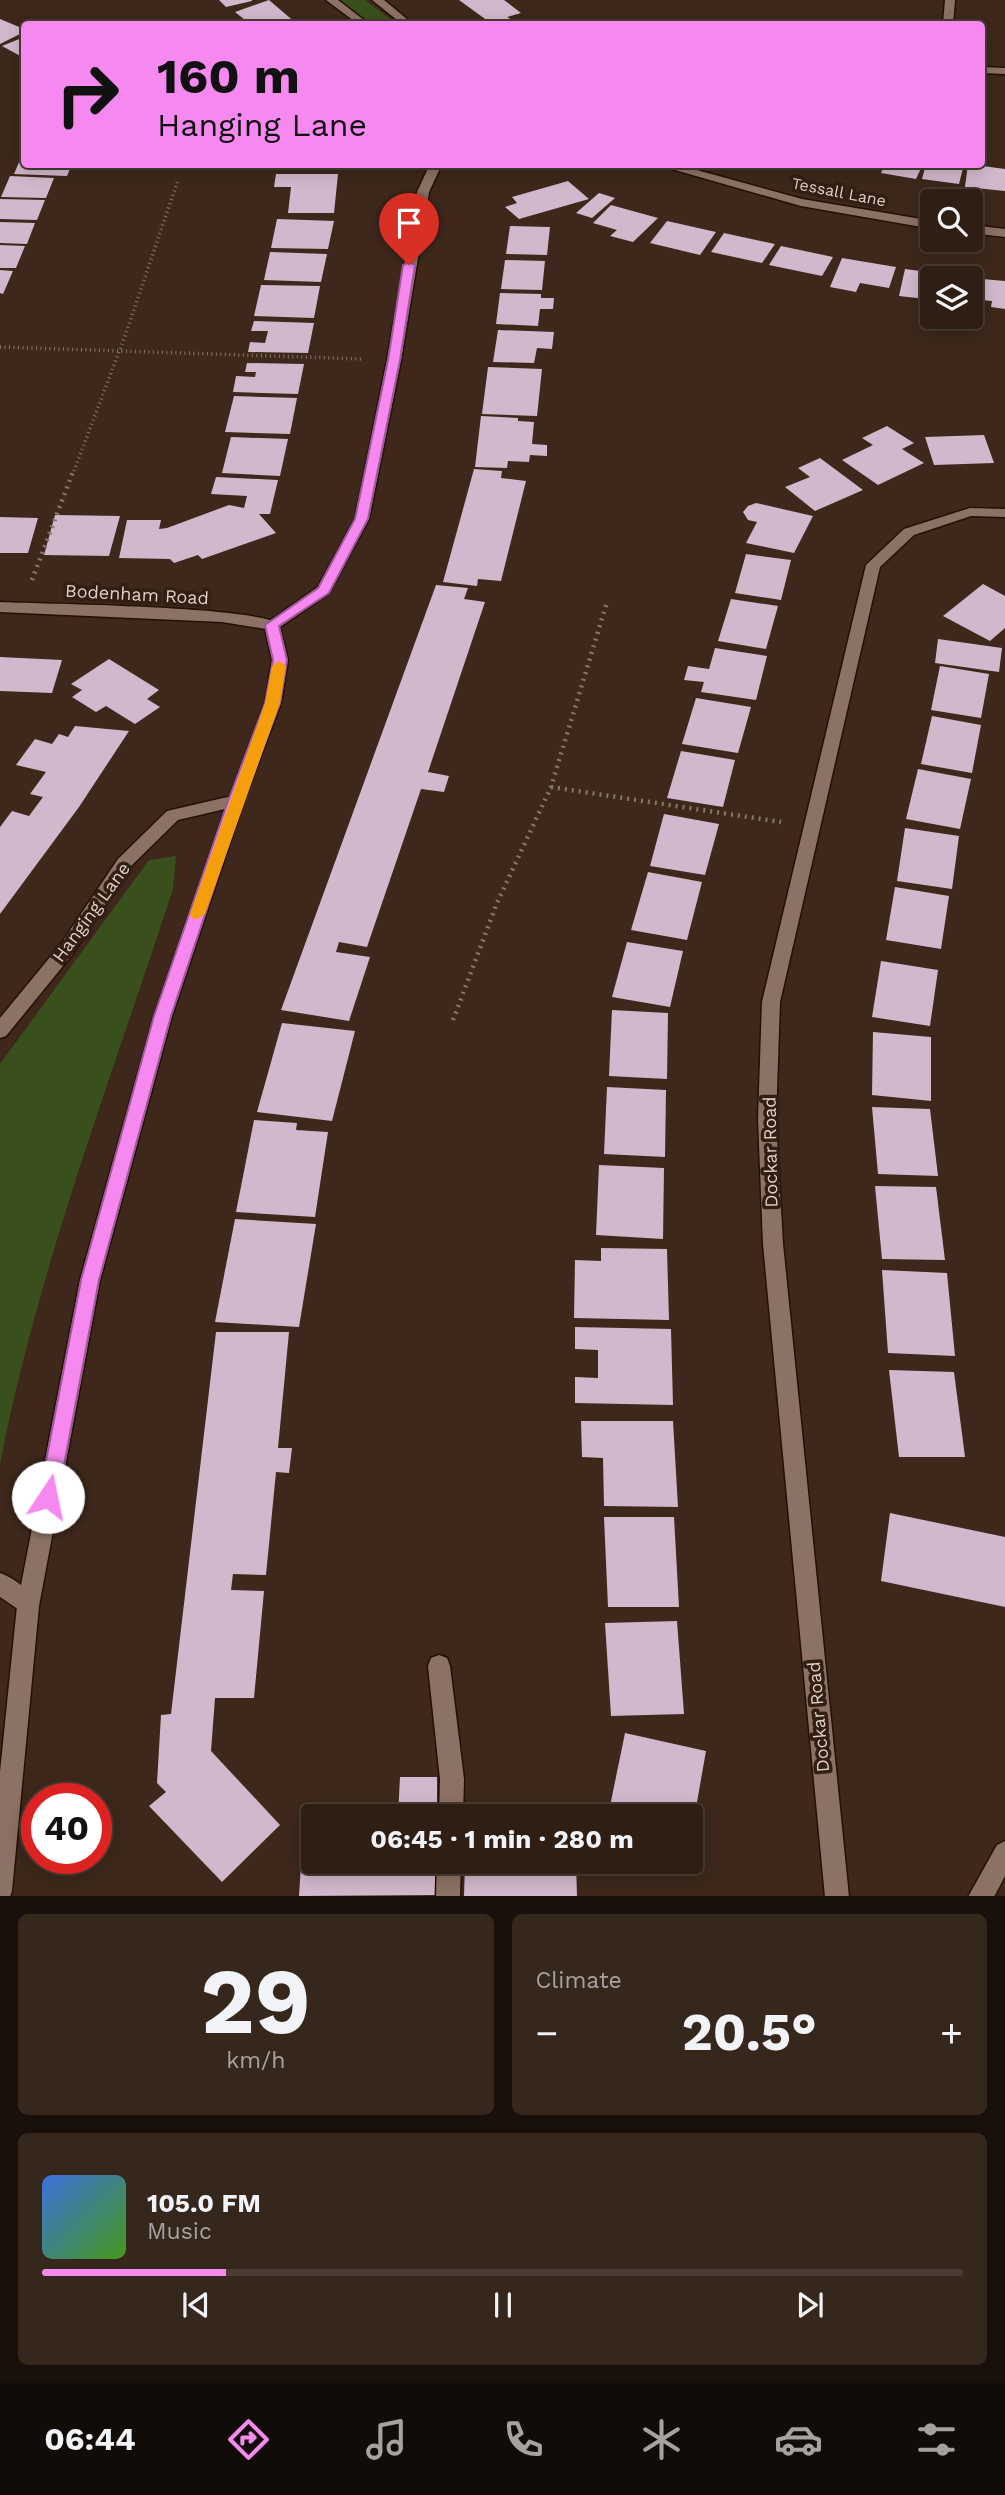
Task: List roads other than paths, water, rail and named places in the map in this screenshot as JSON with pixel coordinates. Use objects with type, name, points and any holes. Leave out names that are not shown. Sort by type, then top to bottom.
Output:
[{"type":"street","points":[[331,0],[360,21]]},
{"type":"street","points":[[377,0],[404,21]]},
{"type":"street","points":[[948,21],[950,0]]},
{"type":"street","points":[[985,69],[1005,71]]},
{"type":"street","points":[[0,1891],[28,1606],[90,1280],[163,1016],[236,801],[273,703],[280,660],[272,625],[324,590],[362,519],[394,360],[423,192],[434,168]]},
{"type":"street","name":"Tessall Lane","points":[[675,168],[801,202],[920,223]]},
{"type":"street","points":[[983,230],[1005,233]]},
{"type":"street","name":"Dockar Road","points":[[837,1896],[773,1244],[767,1119],[771,1002],[873,565],[909,532],[970,512],[1005,513]]},
{"type":"street","name":"Bodenham Road","points":[[0,607],[222,617],[272,625]]},
{"type":"street","name":"Hanging Lane","points":[[0,1031],[66,950],[124,863],[173,815],[236,801]]},
{"type":"street","points":[[0,1583],[28,1606]]},
{"type":"street","points":[[439,1666],[452,1779],[451,1804]]},
{"type":"street","points":[[980,1896],[1005,1853]]},
{"type":"street","points":[[448,1896],[449,1874]]}]
